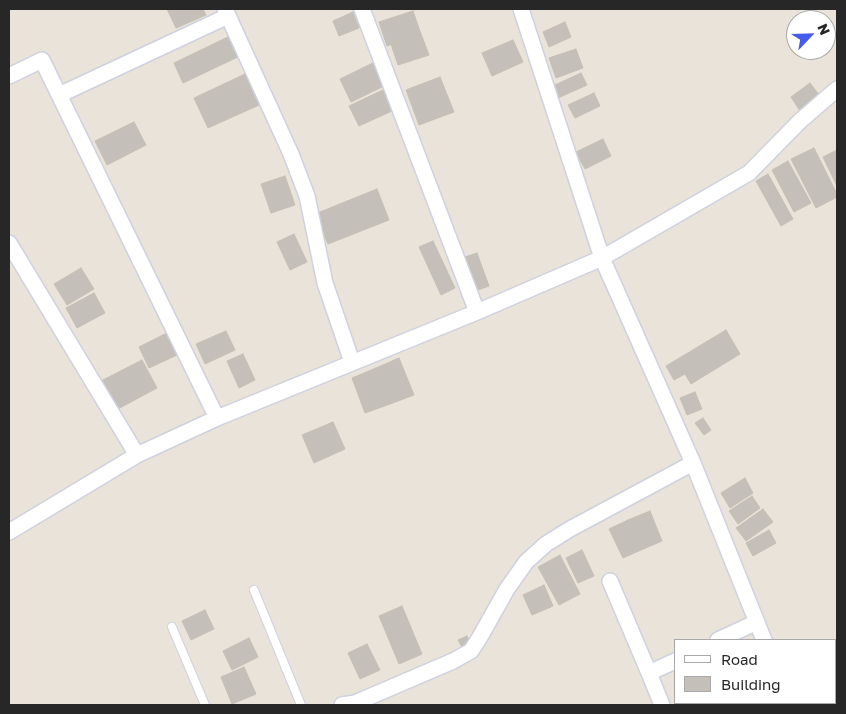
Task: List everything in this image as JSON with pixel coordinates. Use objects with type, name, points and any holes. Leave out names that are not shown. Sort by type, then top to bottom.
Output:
[{"type":"street","points":[[362,9],[477,312]]},
{"type":"street","points":[[521,9],[602,258],[693,464],[764,639]]},
{"type":"street","points":[[59,95],[226,12],[291,154],[307,196],[324,283],[352,362]]},
{"type":"street","points":[[9,76],[42,60],[218,418]]},
{"type":"street","points":[[9,532],[137,455],[218,418],[477,312],[602,258],[749,173],[800,120],[837,89]]},
{"type":"street","points":[[9,243],[137,455]]},
{"type":"street","points":[[342,705],[355,703],[453,661],[471,651],[507,589],[526,562],[546,544],[570,529],[693,464]]},
{"type":"street","points":[[610,581],[662,705]]},
{"type":"street","points":[[720,639],[757,622]]},
{"type":"street","points":[[649,673],[674,660]]},
{"type":"lane","points":[[254,590],[301,705]]},
{"type":"lane","points":[[172,628],[205,705]]},
{"type":"building","points":[[167,9],[203,9],[206,15],[176,28]]},
{"type":"building","points":[[413,11],[421,34],[387,46],[379,22]]},
{"type":"building","points":[[353,12],[359,28],[339,36],[333,21]]},
{"type":"building","points":[[565,22],[571,37],[549,47],[543,32]]},
{"type":"building","points":[[421,34],[429,55],[398,65],[391,44]]},
{"type":"building","points":[[232,35],[242,55],[183,83],[174,63]]},
{"type":"building","points":[[513,40],[523,62],[492,76],[482,53]]},
{"type":"building","points":[[576,49],[583,68],[556,78],[549,58]]},
{"type":"building","points":[[375,62],[386,85],[351,102],[340,79]]},
{"type":"building","points":[[581,73],[587,85],[558,98],[553,86]]},
{"type":"building","points":[[245,74],[259,105],[208,128],[194,98]]},
{"type":"building","points":[[440,77],[454,112],[419,125],[406,90]]},
{"type":"building","points":[[810,83],[820,96],[800,111],[791,97]]},
{"type":"building","points":[[385,89],[394,110],[359,126],[349,106]]},
{"type":"building","points":[[594,93],[600,106],[575,118],[568,105]]},
{"type":"building","points":[[134,122],[146,145],[107,165],[95,141]]},
{"type":"building","points":[[603,139],[611,156],[585,169],[576,152]]},
{"type":"building","points":[[814,148],[837,194],[837,197],[816,208],[791,159]]},
{"type":"building","points":[[837,150],[837,186],[823,157]]},
{"type":"building","points":[[788,161],[811,203],[794,212],[772,170]]},
{"type":"building","points":[[768,174],[793,219],[781,226],[756,181]]},
{"type":"building","points":[[285,176],[295,205],[271,213],[261,184]]},
{"type":"building","points":[[377,189],[389,220],[328,244],[315,214]]},
{"type":"building","points":[[294,234],[307,262],[290,270],[277,242]]},
{"type":"building","points":[[433,241],[455,288],[441,295],[419,247]]},
{"type":"building","points":[[477,253],[489,286],[475,291],[462,258]]},
{"type":"building","points":[[81,268],[94,289],[67,305],[54,284]]},
{"type":"building","points":[[94,293],[105,313],[77,328],[66,308]]},
{"type":"building","points":[[726,330],[740,354],[691,384],[685,374],[674,380],[666,366]]},
{"type":"building","points":[[226,331],[235,350],[205,364],[196,344]]},
{"type":"building","points":[[167,333],[177,355],[149,368],[139,347]]},
{"type":"building","points":[[243,354],[255,380],[239,388],[227,361]]},
{"type":"building","points":[[399,358],[414,395],[390,404],[376,368]]},
{"type":"building","points":[[142,360],[157,388],[116,410],[101,381]]},
{"type":"building","points":[[376,368],[390,404],[365,413],[352,378]]},
{"type":"building","points":[[695,392],[702,409],[687,415],[680,398]]},
{"type":"building","points":[[703,418],[711,430],[704,435],[695,423]]},
{"type":"building","points":[[333,422],[345,449],[314,463],[302,435]]},
{"type":"building","points":[[745,478],[753,493],[730,508],[721,493]]},
{"type":"building","points":[[752,496],[760,508],[738,524],[729,511]]},
{"type":"building","points":[[763,509],[773,522],[746,541],[736,528]]},
{"type":"building","points":[[650,511],[662,541],[641,550],[628,520]]},
{"type":"building","points":[[628,520],[641,550],[623,558],[609,529]]},
{"type":"building","points":[[769,530],[776,543],[753,556],[746,543]]},
{"type":"building","points":[[582,550],[594,576],[578,583],[566,558]]},
{"type":"building","points":[[560,555],[580,594],[559,605],[538,567]]},
{"type":"building","points":[[544,585],[553,606],[532,615],[523,595]]},
{"type":"building","points":[[402,606],[422,654],[399,664],[379,616]]},
{"type":"building","points":[[205,610],[214,629],[191,640],[182,621]]},
{"type":"building","points":[[467,636],[471,643],[462,647],[458,640]]},
{"type":"building","points":[[249,638],[258,657],[232,670],[223,651]]},
{"type":"building","points":[[367,644],[380,670],[360,679],[348,653]]},
{"type":"building","points":[[244,667],[256,694],[232,704],[221,677]]}]
